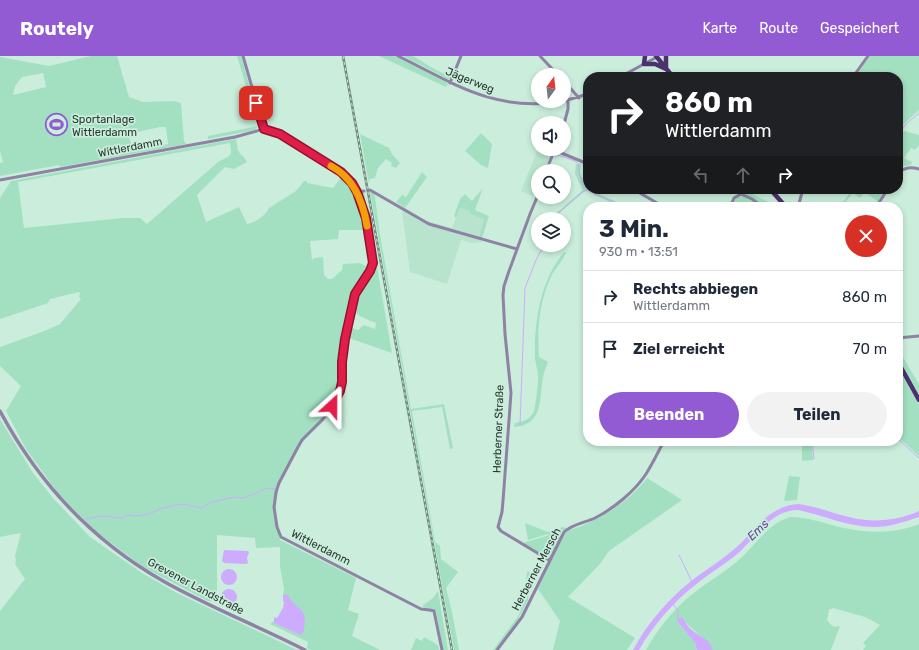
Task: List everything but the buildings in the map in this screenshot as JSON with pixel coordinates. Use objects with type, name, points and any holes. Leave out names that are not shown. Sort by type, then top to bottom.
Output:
[{"type":"main road","points":[[645,56],[644,64],[655,64],[666,69]]},
{"type":"main road","points":[[657,56],[669,72]]},
{"type":"main road","points":[[666,56],[666,69]]},
{"type":"main road","points":[[774,194],[782,202]]},
{"type":"main road","points":[[903,371],[919,400]]},
{"type":"street","points":[[243,56],[264,129]]},
{"type":"street","name":"Jägerweg","points":[[398,56],[474,94],[500,101],[531,104]]},
{"type":"street","points":[[450,83],[461,56]]},
{"type":"street","points":[[540,56],[551,68]]},
{"type":"street","points":[[629,72],[657,56]]},
{"type":"street","points":[[857,72],[868,56]]},
{"type":"street","points":[[571,89],[579,98]]},
{"type":"street","name":"Jägerweg","points":[[571,100],[583,96]]},
{"type":"street","name":"Wittlerdamm","points":[[0,180],[235,137],[264,129],[280,134],[336,168],[346,177],[357,192],[366,218],[373,263],[370,271],[355,294],[344,346],[340,391],[326,416],[302,440],[288,464],[276,492],[274,507],[278,533],[281,537],[421,609],[434,612],[442,650]]},
{"type":"street","points":[[569,156],[583,162]]},
{"type":"street","points":[[903,169],[919,169]]},
{"type":"street","points":[[370,190],[429,224],[517,248]]},
{"type":"street","points":[[357,192],[364,191]]},
{"type":"street","points":[[642,194],[655,202]]},
{"type":"street","points":[[732,202],[734,198],[742,194],[756,202]]},
{"type":"street","name":"Herberner Straße","points":[[534,204],[504,286],[505,334],[511,393],[502,512],[498,527],[501,531],[549,560]]},
{"type":"street","points":[[903,338],[919,336]]},
{"type":"street","name":"Grevener Landstraße","points":[[0,410],[20,445],[47,483],[80,520],[110,545],[147,571],[187,594],[305,650]]},
{"type":"street","name":"Herberner Mersch","points":[[497,650],[522,617],[564,532],[569,527],[595,518],[629,494],[646,474],[661,446]]},
{"type":"shaded area","points":[[91,56],[117,56],[129,97],[143,102],[174,101],[181,103],[184,141],[186,144],[60,167],[59,165],[0,176],[0,163],[3,162],[0,151],[0,57],[49,66]],"holes":[[[43,73],[46,87],[13,95],[15,86],[22,77]],[[166,127],[168,144],[133,151],[127,130],[137,128],[138,132]]]},
{"type":"shaded area","points":[[237,56],[241,56],[260,123],[258,126]]},
{"type":"shaded area","points":[[379,56],[395,56],[448,84],[446,87]]},
{"type":"shaded area","points":[[403,56],[413,56],[436,70],[452,77],[451,79],[448,79]]},
{"type":"shaded area","points":[[870,56],[919,56],[919,110],[903,126],[903,72],[859,72]]},
{"type":"shaded area","points":[[258,126],[255,130],[208,139],[208,136]]},
{"type":"shaded area","points":[[904,131],[919,135],[919,145],[915,150],[911,148],[904,158],[912,162],[911,165],[903,167]]},
{"type":"shaded area","points":[[481,133],[492,144],[488,168],[481,165],[465,151]]},
{"type":"shaded area","points":[[360,134],[389,148],[400,163],[396,168],[391,166],[392,163],[386,159],[378,168],[375,178],[370,179],[369,184]]},
{"type":"shaded area","points":[[236,139],[238,151],[247,162],[234,169],[225,167],[197,195],[206,222],[239,207],[247,224],[250,223],[263,216],[269,208],[296,191],[304,181],[307,181],[307,183],[333,188],[342,176],[359,201],[366,230],[339,230],[338,239],[310,241],[312,260],[314,258],[323,257],[324,275],[328,279],[332,279],[342,270],[343,264],[360,263],[369,268],[354,295],[354,298],[374,266],[367,217],[360,196],[364,192],[392,353],[346,337],[340,395],[333,409],[321,424],[308,435],[295,452],[279,484],[276,517],[280,540],[356,578],[348,610],[359,614],[352,636],[380,650],[310,650],[307,648],[308,642],[270,624],[274,621],[274,623],[300,635],[283,595],[284,589],[280,567],[280,547],[256,548],[255,538],[217,535],[217,601],[208,601],[143,567],[94,530],[58,493],[26,449],[6,411],[21,386],[0,366],[0,347],[60,324],[81,299],[79,297],[79,292],[50,299],[48,303],[0,319],[0,198],[11,181]],"holes":[[[230,143],[230,156],[218,162],[147,224],[140,218],[123,218],[24,228],[18,182]],[[353,307],[359,315],[376,323],[375,329],[364,325],[358,330],[349,327]]]},
{"type":"shaded area","points":[[535,156],[550,156],[547,164],[532,164]]},
{"type":"shaded area","points":[[576,164],[581,164],[580,173],[583,179],[583,190],[575,174]]},
{"type":"shaded area","points":[[531,166],[531,195],[521,191]]},
{"type":"shaded area","points":[[422,172],[427,177],[405,208],[396,202],[402,195],[406,197]]},
{"type":"shaded area","points":[[483,188],[475,210],[489,216],[482,238],[479,238],[484,219],[470,214],[470,211],[460,208],[456,218],[454,216],[460,199],[465,194],[472,201]]},
{"type":"shaded area","points":[[583,190],[583,193],[571,203],[571,200]]},
{"type":"shaded area","points":[[370,192],[374,193],[375,197],[380,235],[411,409],[444,404],[453,448],[450,449],[442,407],[412,411],[435,542],[440,546],[441,559],[458,572],[446,588],[459,650],[454,650]]},
{"type":"shaded area","points":[[593,194],[599,194],[617,202],[610,202]]},
{"type":"shaded area","points":[[746,194],[752,194],[769,202],[734,202],[735,199],[741,195],[745,196]]},
{"type":"shaded area","points":[[849,194],[852,194],[845,202],[843,202]]},
{"type":"shaded area","points":[[854,194],[863,194],[860,198]]},
{"type":"shaded area","points":[[868,194],[882,194],[878,202]]},
{"type":"shaded area","points":[[567,204],[570,204],[561,212],[557,212]]},
{"type":"shaded area","points":[[405,208],[424,220],[452,228],[460,208],[470,211],[470,214],[484,219],[479,238],[482,242],[473,243],[461,240],[447,284],[410,272],[402,211]]},
{"type":"shaded area","points":[[564,252],[566,253],[553,274],[541,306],[538,337],[539,357],[548,362],[544,371],[538,410],[531,421],[524,425],[514,427],[515,423],[526,420],[534,411],[538,381],[538,372],[535,359],[537,317],[544,289],[556,263]]},
{"type":"shaded area","points":[[903,357],[919,384],[919,394],[903,366]]},
{"type":"shaded area","points":[[903,376],[919,405],[919,456],[903,442]]},
{"type":"shaded area","points":[[0,419],[33,473],[52,497],[90,537],[142,573],[177,593],[297,650],[0,650],[0,611],[25,579],[15,564],[15,556],[21,533],[0,537]]},
{"type":"shaded area","points":[[802,446],[812,446],[813,460],[802,461]]},
{"type":"shaded area","points":[[789,476],[800,477],[797,500],[784,501]]},
{"type":"shaded area","points":[[647,478],[682,500],[609,551],[600,564],[568,597],[635,638],[627,650],[553,650],[560,621],[538,589],[551,560],[523,543],[549,535],[548,534],[528,540],[525,523],[548,532],[563,527],[570,530],[581,526],[602,516],[622,503],[640,487]]},
{"type":"shaded area","points":[[790,517],[811,519],[853,530],[872,532],[901,530],[919,524],[919,650],[863,650],[866,646],[863,643],[880,625],[865,617],[833,608],[829,610],[827,620],[835,627],[840,626],[831,650],[713,650],[708,642],[690,627],[683,618],[677,621],[695,643],[697,650],[646,650],[666,621],[684,602],[696,591],[748,552],[764,534],[776,524]]},
{"type":"shaded area","points":[[528,571],[531,574],[528,600],[515,625],[496,650],[493,650],[519,615],[523,602]]},
{"type":"shaded area","points":[[438,591],[448,650],[443,650],[436,611],[422,606],[433,598]]},
{"type":"shaded area","points":[[424,637],[438,645],[439,650],[411,650],[416,638],[422,641]]},
{"type":"water","name":"Ems","points":[[798,504],[866,520],[893,519],[919,511],[919,517],[891,525],[874,527],[845,523],[798,510],[788,511],[779,515],[764,526],[736,555],[690,589],[658,622],[639,650],[633,650],[660,611],[686,585],[732,551],[769,515],[787,506]]},
{"type":"water","points":[[224,550],[248,551],[248,563],[224,563],[222,561]]},
{"type":"water","points":[[229,569],[235,571],[237,577],[235,583],[229,585],[223,583],[221,577],[223,571]]},
{"type":"water","points":[[229,589],[235,591],[237,597],[235,603],[229,605],[223,603],[221,597],[223,591]]},
{"type":"water","points":[[283,595],[288,595],[303,613],[305,624],[303,633],[300,635],[274,623],[274,617],[277,618],[283,608]]},
{"type":"water","points":[[678,618],[683,618],[691,629],[710,643],[713,650],[697,650],[695,643],[677,621]]},
{"type":"waterway","points":[[903,128],[919,113]]},
{"type":"waterway","points":[[555,157],[558,155],[575,161],[579,165],[579,172],[583,184]]},
{"type":"waterway","points":[[560,212],[583,192]]},
{"type":"waterway","points":[[596,194],[613,202]]},
{"type":"waterway","points":[[520,425],[525,288],[540,252]]},
{"type":"waterway","points":[[903,444],[919,458]]},
{"type":"waterway","points":[[813,446],[814,459]]},
{"type":"waterway","points":[[85,519],[104,516],[121,518],[129,515],[135,516],[149,514],[162,508],[183,504],[202,508],[209,503],[234,497],[244,498],[268,488],[276,489]]},
{"type":"waterway","points":[[679,555],[692,582]]},
{"type":"waterway","points":[[673,604],[678,611],[678,618]]},
{"type":"railway","points":[[343,56],[452,650]]},
{"type":"slow traffic","points":[[331,166],[341,172],[352,183],[364,210],[367,226]]},
{"type":"place","name":"Sportanlage Wittlerdamm","points":[[56,125]]},
{"type":"route","points":[[256,103],[264,129],[280,134],[341,172],[352,183],[364,210],[373,263],[370,271],[355,294],[345,339],[342,362],[342,382],[340,391],[332,406]]}]
